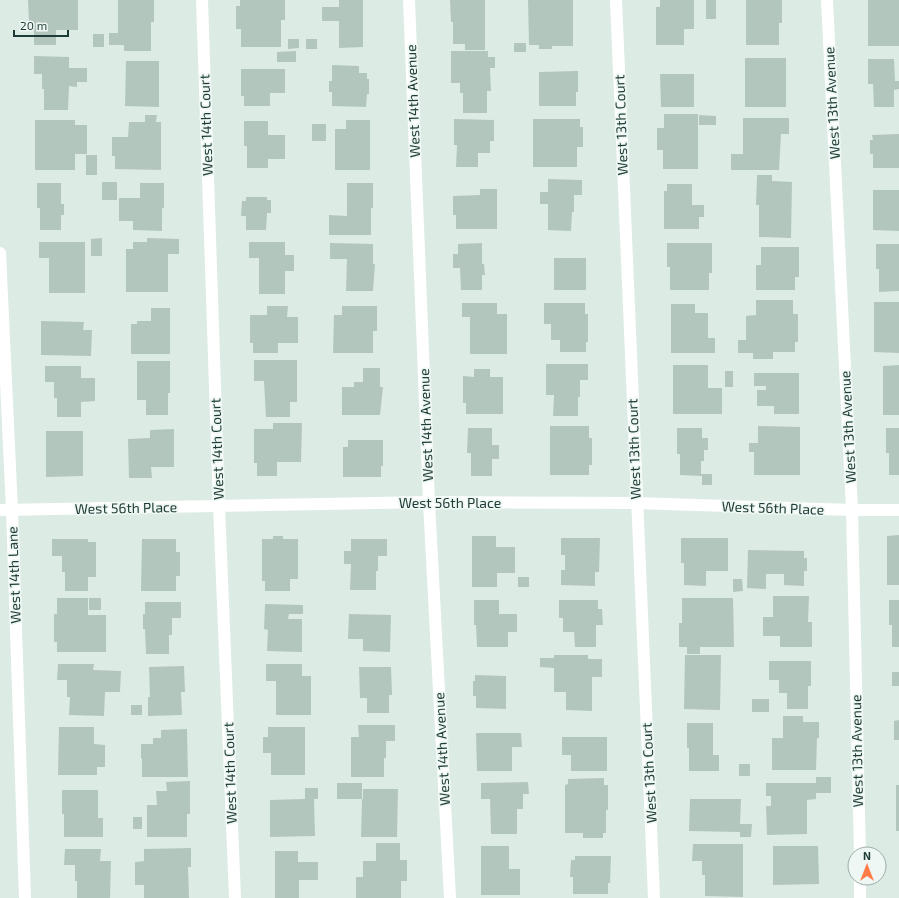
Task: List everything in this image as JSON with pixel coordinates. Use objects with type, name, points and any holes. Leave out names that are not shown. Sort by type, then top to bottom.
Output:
[{"type":"street","name":"West 14th Court","points":[[202,0],[218,506],[235,898]]},
{"type":"street","name":"West 14th Avenue","points":[[409,0],[429,502],[450,898]]},
{"type":"street","name":"West 13th Court","points":[[616,0],[654,898]]},
{"type":"street","name":"West 13th Avenue","points":[[827,0],[852,510],[860,846]]},
{"type":"street","name":"West 14th Lane","points":[[0,253],[6,510],[25,898]]},
{"type":"street","name":"West 56th Place","points":[[6,510],[429,502],[637,503],[852,510],[899,510]]},
{"type":"street","points":[[860,886],[860,898]]},
{"type":"building","points":[[28,0],[78,0],[78,30],[56,30],[56,45],[34,45],[34,23],[29,23]]},
{"type":"building","points":[[118,0],[154,0],[154,22],[151,22],[151,51],[124,51],[124,45],[109,45],[109,33],[118,33]]},
{"type":"building","points":[[240,0],[285,0],[285,20],[281,20],[281,47],[241,47],[241,29],[236,29],[236,6],[240,6]]},
{"type":"building","points":[[339,0],[363,0],[363,47],[339,48],[339,21],[322,21],[322,7],[339,7]]},
{"type":"building","points":[[450,0],[485,0],[485,50],[465,50],[465,44],[453,44],[453,22],[451,22]]},
{"type":"building","points":[[528,0],[573,0],[573,46],[552,46],[552,49],[539,49],[539,45],[529,45]]},
{"type":"building","points":[[660,0],[694,0],[694,29],[684,29],[684,45],[656,45],[656,7],[660,7]]},
{"type":"building","points":[[706,0],[716,0],[716,19],[706,19]]},
{"type":"building","points":[[746,0],[782,0],[782,23],[779,23],[779,45],[746,45]]},
{"type":"building","points":[[868,0],[899,0],[899,46],[868,46]]},
{"type":"building","points":[[93,34],[104,34],[104,47],[93,47]]},
{"type":"building","points":[[288,39],[299,39],[299,48],[288,49]]},
{"type":"building","points":[[306,39],[317,39],[317,49],[306,49]]},
{"type":"building","points":[[514,43],[526,43],[526,52],[514,52]]},
{"type":"building","points":[[296,51],[296,62],[277,62],[277,52]]},
{"type":"building","points":[[451,51],[488,51],[488,57],[495,57],[495,68],[490,68],[491,91],[487,91],[487,113],[463,113],[463,93],[460,93],[460,83],[451,83]]},
{"type":"building","points":[[34,56],[69,57],[69,68],[87,68],[87,82],[77,82],[77,87],[69,86],[68,110],[44,110],[42,74],[34,74]]},
{"type":"building","points":[[745,58],[786,58],[786,107],[745,107]]},
{"type":"building","points":[[868,59],[894,59],[895,81],[899,81],[899,89],[894,90],[894,107],[874,107],[873,84],[868,84]]},
{"type":"building","points":[[126,61],[159,61],[159,107],[125,106]]},
{"type":"building","points":[[332,65],[359,66],[359,73],[367,73],[367,79],[369,79],[369,94],[367,94],[366,107],[332,106],[332,92],[329,92],[329,81],[332,81]]},
{"type":"building","points":[[241,69],[285,69],[285,93],[270,93],[270,106],[244,106],[244,96],[241,96]]},
{"type":"building","points":[[578,71],[576,106],[539,106],[539,72]]},
{"type":"building","points":[[660,74],[694,74],[694,107],[661,107]]},
{"type":"building","points":[[664,114],[698,114],[698,169],[663,169],[663,150],[657,150],[657,128],[664,128]]},
{"type":"building","points":[[145,115],[157,115],[156,122],[161,122],[161,170],[115,169],[115,156],[112,156],[112,137],[128,137],[129,122],[145,122]]},
{"type":"building","points":[[699,115],[716,116],[716,125],[699,125]]},
{"type":"building","points":[[743,118],[789,118],[789,134],[781,134],[779,170],[731,170],[731,154],[743,154]]},
{"type":"building","points":[[454,119],[494,120],[494,141],[490,141],[490,153],[478,153],[478,167],[456,167],[457,145],[454,145]]},
{"type":"building","points":[[533,119],[580,119],[580,127],[583,127],[583,147],[577,147],[577,167],[533,167]]},
{"type":"building","points":[[35,120],[75,120],[75,125],[87,125],[87,154],[75,154],[75,170],[35,170]]},
{"type":"building","points":[[346,120],[370,120],[370,170],[335,170],[335,129],[346,129]]},
{"type":"building","points":[[244,121],[268,121],[268,135],[285,135],[285,159],[268,159],[268,168],[247,168],[247,146],[244,146]]},
{"type":"building","points":[[312,124],[326,124],[326,141],[312,141]]},
{"type":"building","points":[[899,134],[899,168],[873,168],[873,154],[870,154],[870,140],[873,140],[872,135]]},
{"type":"building","points":[[86,155],[97,155],[97,175],[86,175]]},
{"type":"building","points":[[757,175],[772,175],[772,181],[792,182],[791,238],[759,237],[759,205],[756,205]]},
{"type":"building","points":[[548,179],[582,180],[582,195],[574,195],[574,212],[572,212],[571,231],[548,230],[548,204],[540,204],[540,192],[548,192]]},
{"type":"building","points":[[102,182],[117,182],[117,200],[102,200]]},
{"type":"building","points":[[37,183],[61,183],[61,204],[64,204],[64,215],[61,215],[61,230],[40,230],[40,208],[37,208]]},
{"type":"building","points":[[140,183],[164,183],[162,231],[133,230],[133,221],[119,221],[119,198],[140,198]]},
{"type":"building","points":[[347,183],[373,183],[371,235],[329,235],[329,215],[347,216]]},
{"type":"building","points":[[667,184],[692,184],[692,205],[704,205],[704,217],[699,217],[699,229],[664,229],[664,191],[667,191]]},
{"type":"building","points":[[480,189],[497,189],[497,229],[456,229],[456,215],[453,215],[453,196],[480,195]]},
{"type":"building","points":[[873,190],[899,190],[899,231],[873,230]]},
{"type":"building","points":[[246,197],[267,197],[267,200],[271,200],[271,213],[267,213],[266,230],[246,230],[246,216],[241,216],[242,201],[246,201]]},
{"type":"building","points":[[102,238],[102,256],[91,256],[91,239]]},
{"type":"building","points":[[147,238],[179,239],[179,254],[168,254],[168,292],[126,292],[126,249],[133,249],[133,242],[147,242]]},
{"type":"building","points":[[39,242],[85,242],[85,293],[49,293],[49,258],[39,258]]},
{"type":"building","points":[[249,242],[285,242],[285,255],[294,255],[294,271],[285,271],[285,294],[259,294],[259,258],[249,258]]},
{"type":"building","points":[[330,243],[373,244],[373,264],[375,264],[373,291],[346,291],[347,259],[330,259]]},
{"type":"building","points":[[482,243],[482,264],[484,264],[485,275],[482,275],[482,290],[461,290],[460,268],[453,268],[453,254],[458,254],[458,244]]},
{"type":"building","points":[[667,243],[712,243],[712,273],[709,273],[709,290],[670,290],[670,267],[667,267]]},
{"type":"building","points":[[876,244],[899,244],[899,291],[879,292],[879,269],[876,269]]},
{"type":"building","points":[[761,247],[799,247],[799,277],[795,277],[795,290],[756,290],[756,265],[761,265]]},
{"type":"building","points":[[554,258],[586,258],[586,290],[554,290]]},
{"type":"building","points":[[756,300],[793,300],[793,314],[798,314],[798,342],[795,342],[795,352],[773,352],[773,359],[753,359],[753,353],[738,353],[738,340],[746,340],[746,316],[756,315]]},
{"type":"building","points":[[874,302],[899,302],[899,353],[874,352]]},
{"type":"building","points":[[462,303],[497,303],[497,314],[507,314],[507,354],[470,354],[470,317],[462,317]]},
{"type":"building","points":[[544,303],[585,303],[585,314],[588,314],[588,342],[586,342],[586,352],[560,352],[560,340],[551,340],[551,324],[544,324]]},
{"type":"building","points":[[671,304],[695,304],[695,313],[708,313],[708,338],[715,338],[715,353],[671,353]]},
{"type":"building","points":[[267,306],[288,306],[287,317],[298,317],[298,343],[278,343],[278,353],[253,353],[253,343],[250,343],[250,315],[267,315]]},
{"type":"building","points":[[342,306],[377,306],[377,331],[373,331],[373,353],[333,353],[334,315],[342,315]]},
{"type":"building","points":[[151,308],[170,308],[170,354],[131,354],[131,324],[137,324],[137,321],[151,321]]},
{"type":"building","points":[[41,321],[84,322],[83,330],[92,330],[91,356],[41,355]]},
{"type":"building","points":[[254,360],[297,360],[297,402],[290,402],[290,417],[266,417],[264,381],[254,381]]},
{"type":"building","points":[[137,361],[170,361],[168,415],[146,415],[146,400],[137,400]]},
{"type":"building","points":[[546,364],[588,364],[588,380],[580,380],[578,416],[553,416],[554,395],[546,395]]},
{"type":"building","points":[[673,365],[708,365],[708,388],[722,388],[722,414],[673,414]]},
{"type":"building","points":[[899,365],[899,415],[883,415],[883,366]]},
{"type":"building","points":[[45,366],[81,366],[81,378],[95,378],[95,401],[81,402],[81,417],[57,417],[57,398],[54,398],[54,382],[45,382]]},
{"type":"building","points":[[363,368],[380,368],[380,387],[383,387],[380,415],[342,415],[342,387],[354,387],[354,382],[363,382]]},
{"type":"building","points":[[474,369],[490,369],[490,377],[503,377],[503,414],[466,414],[466,403],[463,403],[463,376],[474,377]]},
{"type":"building","points":[[725,371],[733,371],[733,387],[725,387]]},
{"type":"building","points":[[754,373],[799,373],[799,414],[774,414],[774,406],[757,406],[757,390],[766,390],[766,386],[754,386]]},
{"type":"building","points":[[273,423],[302,423],[301,462],[277,462],[277,476],[257,476],[257,463],[254,463],[254,429],[273,429]]},
{"type":"building","points":[[550,426],[589,426],[589,438],[592,438],[592,465],[589,465],[589,475],[550,475]]},
{"type":"building","points":[[758,426],[800,427],[800,475],[754,475],[754,452],[749,452],[749,443],[758,443]]},
{"type":"building","points":[[468,428],[492,428],[492,445],[499,445],[499,459],[492,459],[492,476],[471,476],[471,453],[467,453]]},
{"type":"building","points":[[677,428],[702,428],[702,438],[708,438],[708,450],[704,450],[704,461],[701,461],[701,474],[712,474],[712,485],[702,485],[702,476],[680,475],[680,454],[677,454]]},
{"type":"building","points":[[886,428],[899,428],[899,475],[889,475],[889,453],[886,453]]},
{"type":"building","points":[[174,429],[174,467],[151,467],[152,478],[129,478],[128,439],[150,438],[150,430]]},
{"type":"building","points":[[46,431],[83,431],[83,476],[46,477]]},
{"type":"building","points":[[348,440],[383,440],[383,466],[381,466],[381,477],[343,477],[343,447],[348,447]]},
{"type":"building","points":[[899,535],[899,585],[887,585],[887,536]]},
{"type":"building","points":[[273,536],[283,536],[283,539],[298,539],[298,579],[290,579],[290,591],[265,591],[265,581],[262,581],[262,539],[273,539]]},
{"type":"building","points":[[472,536],[496,536],[496,547],[515,547],[515,573],[497,573],[497,587],[472,587]]},
{"type":"building","points":[[561,538],[600,538],[599,572],[595,572],[595,586],[561,585],[561,570],[565,570],[565,555],[561,555]]},
{"type":"building","points":[[681,538],[728,538],[728,571],[706,571],[706,586],[684,585],[684,563],[681,563]]},
{"type":"building","points":[[52,539],[88,539],[88,542],[96,542],[96,577],[88,577],[88,591],[65,591],[65,572],[62,572],[62,556],[52,556]]},
{"type":"building","points":[[142,539],[176,539],[176,552],[180,552],[180,576],[176,576],[176,591],[141,591]]},
{"type":"building","points":[[351,539],[387,539],[387,556],[378,556],[376,590],[350,590],[351,564],[344,564],[344,551],[351,551]]},
{"type":"building","points":[[748,550],[804,551],[804,558],[807,558],[807,571],[804,571],[804,586],[784,585],[784,574],[766,574],[766,589],[747,588]]},
{"type":"building","points":[[518,577],[529,577],[529,587],[518,587]]},
{"type":"building","points":[[733,579],[742,579],[743,591],[733,592]]},
{"type":"building","points":[[773,596],[809,596],[808,622],[812,622],[812,647],[780,647],[780,636],[763,636],[763,617],[773,617]]},
{"type":"building","points":[[57,598],[88,598],[88,615],[106,615],[106,652],[57,652],[57,642],[54,642],[54,614],[57,614]]},
{"type":"building","points":[[89,598],[101,598],[101,610],[89,610]]},
{"type":"building","points":[[682,598],[733,598],[734,647],[700,647],[700,654],[687,654],[687,647],[679,647],[679,623],[682,623]]},
{"type":"building","points":[[474,600],[499,600],[499,614],[517,614],[517,632],[508,632],[508,647],[477,647],[476,625],[474,625]]},
{"type":"building","points":[[559,600],[598,600],[598,609],[602,609],[603,625],[596,625],[596,647],[575,647],[574,632],[563,632],[563,618],[559,618]]},
{"type":"building","points":[[889,600],[899,600],[899,647],[892,647],[892,625],[889,625]]},
{"type":"building","points":[[145,602],[181,602],[181,618],[172,618],[172,635],[169,635],[169,654],[146,654],[145,629],[143,629]]},
{"type":"building","points":[[265,604],[303,605],[303,614],[289,614],[288,619],[302,619],[302,652],[267,651],[268,630],[264,629]]},
{"type":"building","points":[[349,614],[391,615],[390,652],[363,651],[363,639],[348,639]]},
{"type":"building","points":[[554,655],[588,655],[588,659],[602,659],[602,677],[592,677],[592,711],[566,710],[566,692],[554,692],[554,668],[540,667],[540,658],[554,658]]},
{"type":"building","points":[[685,655],[721,655],[720,710],[684,709]]},
{"type":"building","points":[[769,661],[811,661],[811,686],[808,686],[808,709],[787,709],[787,693],[779,693],[779,680],[769,680]]},
{"type":"building","points":[[58,664],[94,664],[93,670],[121,671],[120,692],[105,692],[104,716],[69,715],[70,697],[67,697],[67,680],[57,680]]},
{"type":"building","points":[[266,664],[302,664],[302,676],[311,676],[311,715],[276,715],[276,681],[266,681]]},
{"type":"building","points":[[184,666],[185,692],[181,692],[182,715],[148,716],[148,697],[150,697],[149,667]]},
{"type":"building","points":[[359,667],[391,667],[392,695],[389,695],[389,713],[367,713],[367,698],[360,698]]},
{"type":"building","points":[[892,672],[899,672],[899,686],[892,686]]},
{"type":"building","points":[[475,675],[506,676],[506,709],[476,708],[476,696],[473,696],[473,681],[475,681]]},
{"type":"building","points":[[752,699],[769,699],[769,712],[752,712]]},
{"type":"building","points":[[131,705],[142,705],[142,715],[131,715]]},
{"type":"building","points":[[783,716],[803,716],[803,722],[819,722],[816,770],[772,770],[772,738],[783,738]]},
{"type":"building","points":[[899,720],[899,740],[894,740],[894,721]]},
{"type":"building","points":[[687,723],[713,723],[713,755],[719,755],[719,771],[689,771]]},
{"type":"building","points":[[358,725],[395,725],[395,741],[386,741],[384,777],[351,777],[351,737],[359,737]]},
{"type":"building","points":[[59,727],[94,727],[94,744],[105,745],[105,767],[97,767],[97,775],[58,775]]},
{"type":"building","points":[[268,727],[305,727],[305,775],[271,775],[271,753],[263,753],[263,737],[268,737]]},
{"type":"building","points":[[187,729],[188,777],[142,777],[141,744],[153,744],[153,738],[161,738],[161,730]]},
{"type":"building","points":[[476,733],[521,733],[522,747],[512,747],[512,771],[477,771]]},
{"type":"building","points":[[562,737],[607,737],[607,771],[571,771],[571,755],[562,755]]},
{"type":"building","points":[[739,764],[750,764],[750,776],[739,776]]},
{"type":"building","points":[[816,777],[831,777],[831,793],[816,793],[816,799],[807,800],[807,834],[767,835],[766,806],[771,806],[771,796],[766,796],[766,783],[816,783]]},
{"type":"building","points":[[604,778],[604,785],[608,785],[608,810],[606,810],[606,833],[603,833],[603,838],[583,838],[583,833],[565,833],[565,785],[568,784],[568,779]]},
{"type":"building","points":[[190,781],[190,814],[187,814],[187,837],[147,837],[147,805],[157,805],[156,791],[167,791],[166,782]]},
{"type":"building","points":[[528,782],[529,794],[523,794],[523,809],[517,809],[517,834],[491,834],[490,799],[481,799],[481,783]]},
{"type":"building","points":[[337,783],[362,783],[362,799],[337,799]]},
{"type":"building","points":[[896,785],[899,785],[899,831],[896,831]]},
{"type":"building","points":[[305,788],[318,788],[318,799],[314,799],[315,836],[270,837],[270,800],[305,799]]},
{"type":"building","points":[[363,789],[398,789],[397,837],[361,837]]},
{"type":"building","points":[[62,790],[98,790],[98,818],[103,818],[103,837],[64,837]]},
{"type":"building","points":[[690,799],[741,799],[740,824],[752,824],[751,837],[740,837],[740,832],[689,831]]},
{"type":"building","points":[[133,817],[142,817],[142,829],[133,829]]},
{"type":"building","points":[[376,843],[400,843],[400,860],[407,860],[407,881],[401,881],[401,898],[356,898],[356,877],[363,877],[363,861],[376,861]]},
{"type":"building","points":[[693,844],[743,844],[743,897],[705,896],[705,875],[702,875],[702,861],[692,861]]},
{"type":"building","points":[[481,846],[509,846],[509,869],[520,869],[520,895],[481,895]]},
{"type":"building","points":[[773,846],[818,846],[819,884],[773,885]]},
{"type":"building","points":[[191,848],[191,867],[188,867],[189,898],[144,898],[144,885],[135,885],[135,862],[144,861],[144,849]]},
{"type":"building","points":[[65,849],[101,849],[100,861],[111,861],[110,898],[77,898],[75,865],[64,865]]},
{"type":"building","points":[[275,851],[298,851],[298,862],[318,862],[318,880],[299,880],[299,898],[275,898]]},
{"type":"building","points":[[575,856],[611,856],[608,894],[573,894],[573,877],[570,877],[571,860],[575,860]]}]
